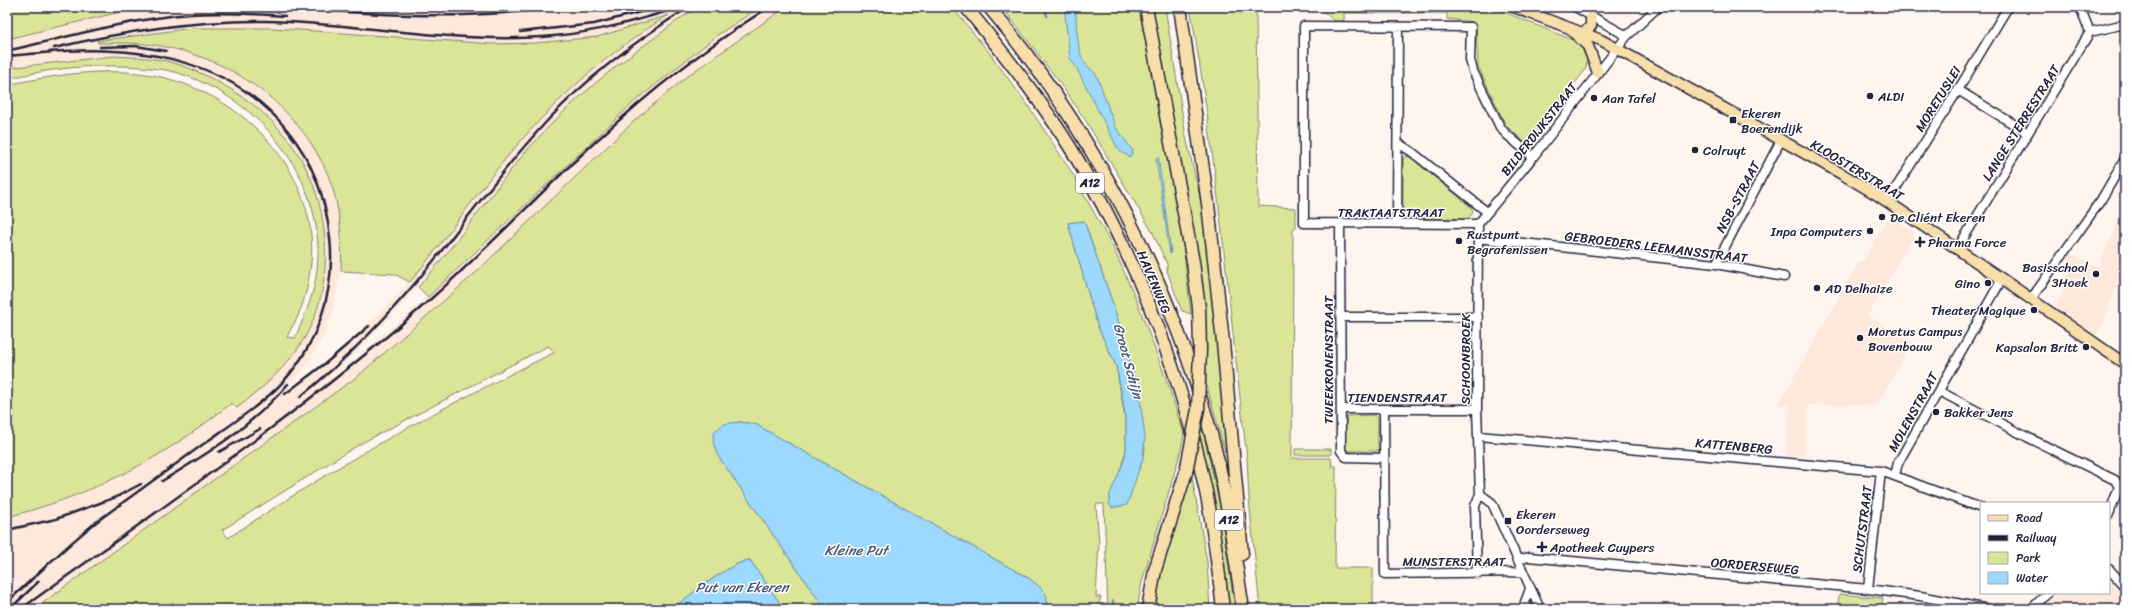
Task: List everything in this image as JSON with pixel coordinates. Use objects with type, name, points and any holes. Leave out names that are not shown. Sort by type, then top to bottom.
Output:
[{"type":"highway","name":"HAVENWEG","points":[[966,7],[1006,57],[1072,151],[1106,213],[1141,286],[1172,364],[1197,452],[1211,520],[1223,609]]},
{"type":"highway","name":"HAVENWEG","points":[[989,7],[1042,76],[1086,141],[1121,201],[1156,276],[1190,362],[1214,445],[1228,511],[1243,609]]},
{"type":"highway","points":[[1146,7],[1194,262],[1199,308],[1200,348],[1198,409],[1186,472],[1155,570],[1148,609]]},
{"type":"highway","points":[[1180,7],[1208,204],[1224,350],[1248,609]]},
{"type":"main road","name":"KLOOSTERSTRAAT","points":[[1514,7],[1584,33],[1617,49],[1781,140],[1887,202],[2002,278],[2125,364]]},
{"type":"main road","points":[[1584,33],[1591,26],[1591,16]]},
{"type":"main road","points":[[1568,27],[1588,46],[1598,73]]},
{"type":"street","points":[[1574,7],[1627,36]]},
{"type":"street","name":"BILDERDIJKSTRAAT","points":[[1478,224],[1533,157],[1627,36],[1658,7]]},
{"type":"street","name":"MORETUSLEI","points":[[1887,202],[1958,90],[2008,7]]},
{"type":"street","points":[[2080,7],[2090,32],[2125,24]]},
{"type":"street","name":"TRAKTAATSTRAAT","points":[[1398,27],[1304,26],[1304,223],[1478,224]]},
{"type":"street","points":[[1398,224],[1398,27],[1471,27],[1470,60],[1500,127],[1533,157]]},
{"type":"street","name":"LANGE STERRESTRAAT","points":[[1957,249],[2090,32]]},
{"type":"street","points":[[1958,90],[2028,133]]},
{"type":"street","name":"NSB-STRAAT","points":[[1716,264],[1781,140]]},
{"type":"street","points":[[1398,143],[1412,152],[1487,212]]},
{"type":"street","points":[[2031,299],[2101,200],[2125,159]]},
{"type":"street","name":"TWEEKRONENSTRAAT","points":[[1340,224],[1340,447],[1343,455],[1383,458]]},
{"type":"street","name":"SCHOONBROEK","points":[[1476,574],[1476,506],[1480,494],[1477,409],[1478,224]]},
{"type":"street","name":"GEBROEDERS LEEMANSSTRAAT","points":[[1477,238],[1716,264],[1784,277]]},
{"type":"street","name":"MOLENSTRAAT","points":[[1895,475],[1898,463],[2002,278]]},
{"type":"street","points":[[1341,317],[1478,317]]},
{"type":"street","points":[[1938,391],[2026,437],[2115,480],[2119,487],[2110,511]]},
{"type":"street","name":"TIENDENSTRAAT","points":[[1341,409],[1477,409]]},
{"type":"street","points":[[1383,458],[1384,409]]},
{"type":"street","name":"KATTENBERG","points":[[1478,436],[1881,471],[1980,508]]},
{"type":"street","name":"MUNSTERSTRAAT","points":[[1383,458],[1385,574],[1476,574],[1523,572]]},
{"type":"street","name":"SCHUTSTRAAT","points":[[1868,589],[1881,471]]},
{"type":"street","points":[[1480,494],[1492,503],[1540,609]]},
{"type":"street","name":"OORDERSEWEG","points":[[1518,560],[1529,557],[1868,589],[1920,596],[1988,609]]},
{"type":"street","points":[[2110,570],[2125,587]]},
{"type":"street","points":[[1524,609],[1530,589]]},
{"type":"street","points":[[2031,609],[2047,594]]},
{"type":"shaded area","points":[[349,7],[438,11],[489,7],[700,7],[634,52],[558,119],[519,161],[454,244],[387,321],[340,368],[310,394],[350,363],[408,314],[486,244],[586,145],[676,67],[719,34],[760,7],[786,7],[690,74],[635,120],[471,277],[358,376],[34,609],[7,609],[7,517],[79,495],[143,464],[181,441],[295,351],[304,338],[320,302],[325,281],[326,258],[323,217],[319,200],[293,145],[265,113],[247,99],[212,78],[163,60],[113,56],[7,68],[7,39],[137,8]],"holes":[[[667,16],[613,53],[570,90],[513,149],[429,259],[391,302],[333,355],[290,389],[288,387],[307,365],[322,339],[332,315],[341,271],[340,225],[335,200],[328,176],[315,149],[289,116],[255,85],[230,70],[205,58],[171,48],[130,43],[98,43],[97,41],[192,28],[273,28],[493,44],[535,43],[597,37]]]},
{"type":"shaded area","name":"Basisschool 3Hoek","points":[[2125,207],[2125,285],[2118,282],[2104,322],[2096,336],[2055,307],[2060,299],[2071,260],[2064,257],[2067,252],[2098,267]]},
{"type":"shaded area","name":"Moretus Campus Bovenbouw","points":[[1889,216],[1915,233],[1867,317],[1872,318],[1912,342],[1877,405],[1808,405],[1804,457],[1786,455],[1790,405],[1778,405],[1860,260],[1863,262]]},
{"type":"shaded area","points":[[2110,582],[2125,599],[2125,609],[2041,609],[2057,594],[2110,594]]},
{"type":"green space","points":[[7,7],[229,7],[137,8],[7,39]]},
{"type":"green space","points":[[349,7],[489,7],[438,11]]},
{"type":"green space","points":[[700,7],[760,7],[719,34],[634,102],[428,297],[418,287],[518,161],[547,128],[563,112],[614,68],[680,18]]},
{"type":"green space","points":[[786,7],[952,7],[988,51],[1027,104],[1071,171],[1113,247],[1136,299],[1168,384],[1184,434],[1180,454],[1142,582],[1137,609],[1108,609],[1104,504],[1096,504],[1099,543],[1096,597],[1101,597],[1097,609],[1046,609],[1047,604],[1030,579],[755,424],[739,422],[718,456],[825,609],[784,609],[750,560],[742,562],[721,573],[671,609],[34,609],[358,376],[471,277],[635,120],[690,74]],"holes":[[[1084,221],[1114,307],[1140,398],[1145,449],[1140,468],[1120,471],[1126,450],[1126,424],[1116,366],[1098,327],[1068,223]],[[548,346],[555,352],[393,436],[316,481],[228,538],[222,530],[360,444]]]},
{"type":"green space","points":[[1002,7],[1139,7],[1183,244],[1191,314],[1182,311],[1167,271],[1167,264],[1153,233],[1086,121],[1057,79]]},
{"type":"green space","points":[[1151,7],[1165,7],[1186,137],[1204,214],[1219,347],[1227,452],[1225,452],[1206,383],[1204,320]]},
{"type":"green space","points":[[1190,7],[1256,7],[1258,206],[1296,208],[1296,227],[1293,229],[1292,458],[1331,458],[1332,466],[1336,466],[1335,568],[1373,568],[1373,609],[1260,609],[1249,499],[1247,458],[1222,232],[1208,119]]},
{"type":"green space","points":[[1319,7],[1492,7],[1580,43],[1587,60],[1586,69],[1527,144],[1506,126],[1478,66],[1476,26],[1473,22],[1447,19],[1447,13],[1344,13],[1344,21],[1334,21]]},
{"type":"green space","points":[[669,15],[626,44],[586,76],[530,130],[500,166],[410,282],[394,274],[341,271],[342,247],[340,223],[328,175],[316,152],[301,130],[284,110],[264,93],[243,77],[220,65],[195,55],[152,45],[134,43],[98,43],[97,41],[192,28],[273,28],[493,44],[535,43],[597,37]]},
{"type":"green space","points":[[113,56],[161,60],[184,66],[199,72],[242,97],[262,112],[279,129],[294,148],[306,168],[315,190],[322,214],[325,240],[325,266],[322,291],[315,315],[298,349],[274,376],[237,408],[232,403],[187,437],[118,477],[53,503],[7,517],[7,87],[11,84],[81,73],[117,72],[152,75],[184,84],[215,98],[243,117],[268,140],[288,167],[302,197],[310,229],[311,263],[304,301],[287,337],[295,338],[310,301],[316,274],[318,247],[315,220],[308,195],[297,170],[282,147],[244,108],[208,85],[176,72],[166,70],[126,66],[66,68],[7,79],[7,68]]},
{"type":"green space","points":[[1406,156],[1410,157],[1472,208],[1473,213],[1467,219],[1405,218],[1403,213],[1403,160]]},
{"type":"green space","points":[[1374,415],[1378,419],[1378,451],[1347,451],[1345,448],[1346,418],[1348,416]]},
{"type":"green space","points":[[1201,423],[1219,501],[1235,609],[1228,609],[1209,481],[1199,435]]},
{"type":"green space","points":[[1295,449],[1331,449],[1331,455],[1295,455]]},
{"type":"green space","points":[[1191,471],[1207,562],[1210,609],[1151,609],[1153,593]]},
{"type":"green space","points":[[1839,594],[1883,598],[1881,609],[1838,609]]},
{"type":"water","points":[[1064,7],[1075,7],[1078,41],[1081,54],[1084,62],[1097,76],[1115,126],[1133,151],[1130,157],[1118,149],[1070,58]]},
{"type":"water","points":[[1158,156],[1171,252],[1170,254],[1156,158]]},
{"type":"water","points":[[1084,221],[1114,307],[1132,368],[1140,398],[1145,437],[1143,458],[1127,505],[1112,508],[1109,504],[1110,494],[1124,461],[1126,450],[1126,424],[1116,366],[1098,327],[1068,223]]},
{"type":"water","name":"Kleine Put","points":[[739,422],[755,424],[1030,579],[1040,587],[1047,596],[1046,609],[825,609],[718,456],[713,442],[714,432],[724,424]]},
{"type":"water","name":"Put van Ekeren","points":[[750,560],[784,609],[671,609],[721,573],[742,562]]},
{"type":"waterway","name":"Groot Schijn","points":[[1045,7],[1047,16]]},
{"type":"waterway","points":[[1113,601],[1113,609]]},
{"type":"railway","points":[[287,7],[356,13],[424,15],[493,14],[562,7]]},
{"type":"railway","points":[[520,32],[594,24],[660,7]]},
{"type":"railway","points":[[54,48],[106,36],[159,28],[212,22],[238,21],[337,25],[410,33],[482,38],[554,36],[586,32],[634,21],[681,7]]},
{"type":"railway","points":[[300,397],[337,366],[388,314],[435,259],[518,154],[548,120],[597,73],[651,32],[689,7]]},
{"type":"railway","points":[[21,609],[231,458],[334,380],[433,297],[614,124],[700,54],[769,7]]},
{"type":"railway","points":[[7,51],[99,29],[168,16],[215,13],[285,16]]},
{"type":"railway","points":[[100,47],[136,46],[166,51]]},
{"type":"railway","points":[[7,602],[94,524],[244,416],[276,389],[290,374],[312,339],[320,320],[330,279],[330,238],[322,195],[305,155],[288,131],[264,106],[238,86],[210,72],[179,61],[147,54],[115,51],[81,50],[48,52]]},
{"type":"railway","points":[[7,56],[53,52]]},
{"type":"railway","points":[[285,394],[327,362],[369,326]]},
{"type":"railway","points":[[162,481],[213,449],[245,426],[288,384]]},
{"type":"railway","points":[[219,452],[260,429]]},
{"type":"railway","points":[[114,498],[141,484]]},
{"type":"railway","points":[[7,530],[56,519],[119,496]]},
{"type":"railway","points":[[10,609],[39,581]]},
{"type":"place","name":"ALDI","points":[[1870,96]]},
{"type":"place","name":"Aan Tafel","points":[[1594,98]]},
{"type":"place","name":"Ekeren Boerendijk","points":[[1733,120]]},
{"type":"place","name":"Colruyt","points":[[1695,150]]},
{"type":"place","name":"De Cliént Ekeren","points":[[1882,217]]},
{"type":"place","name":"Inpa Computers","points":[[1870,231]]},
{"type":"place","name":"Rustpunt Begrafenissen","points":[[1459,241]]},
{"type":"place","name":"Pharma Force","points":[[1920,242]]},
{"type":"place","name":"Basisschool 3Hoek","points":[[2096,274]]},
{"type":"place","name":"Gino","points":[[1988,283]]},
{"type":"place","name":"AD Delhaize","points":[[1817,288]]},
{"type":"place","name":"Theater Magique","points":[[2034,310]]},
{"type":"place","name":"Moretus Campus Bovenbouw","points":[[1860,338]]},
{"type":"place","name":"Kapsalon Britt","points":[[2086,347]]},
{"type":"place","name":"Bakker Jens","points":[[1936,412]]},
{"type":"place","name":"Ekeren Oorderseweg","points":[[1508,521]]},
{"type":"place","name":"Apotheek Cuypers","points":[[1542,547]]}]
